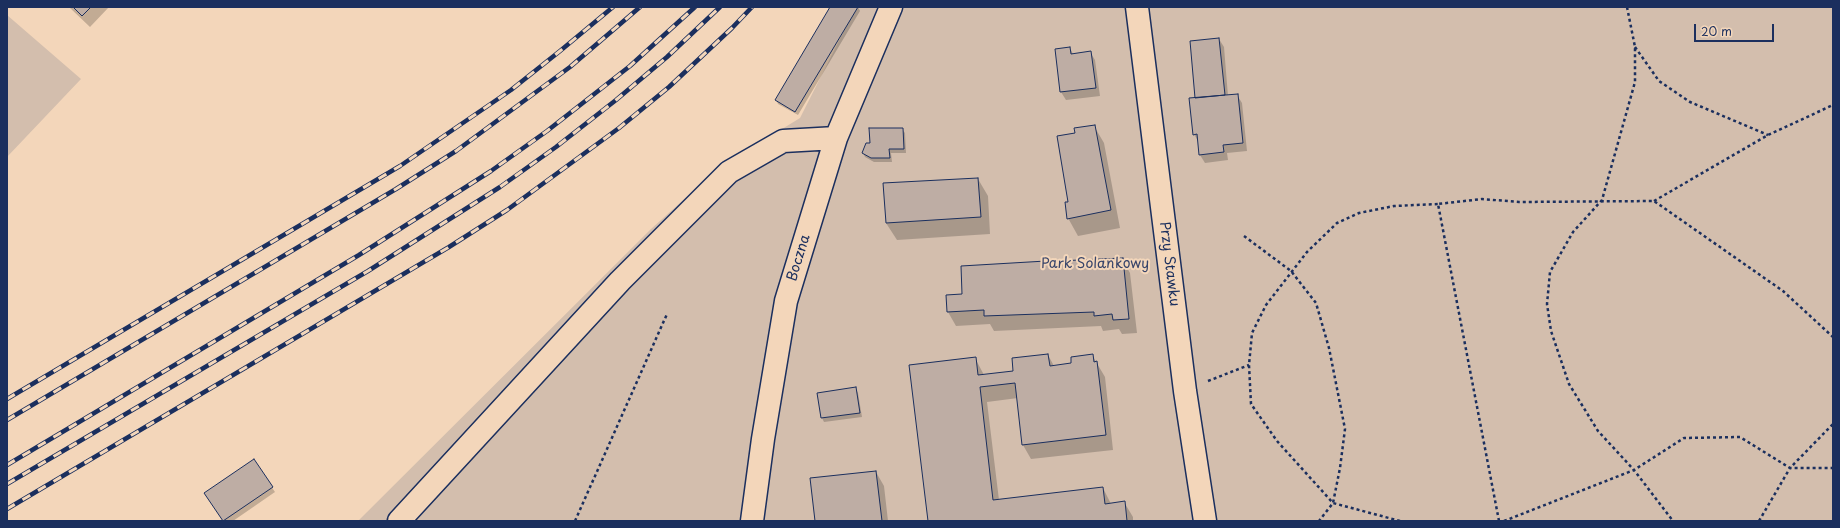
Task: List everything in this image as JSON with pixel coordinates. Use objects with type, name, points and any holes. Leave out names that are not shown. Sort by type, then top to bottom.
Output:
[{"type":"street","name":"Boczna","points":[[752,521],[763,439],[786,301],[836,138],[892,7]]},
{"type":"street","name":"Przy Stawku","points":[[1137,7],[1185,391],[1205,521]]},
{"type":"street","points":[[399,521],[620,281],[729,172],[783,141],[836,138]]},
{"type":"path","points":[[1628,7],[1635,47],[1635,82],[1602,200],[1573,232],[1550,272],[1547,304],[1551,331],[1569,384],[1598,431],[1634,470],[1673,521]]},
{"type":"path","points":[[1635,47],[1659,81],[1690,102],[1768,135]]},
{"type":"path","points":[[1400,521],[1333,503],[1277,441],[1251,404],[1249,365],[1252,334],[1266,305],[1291,271],[1307,252],[1337,223],[1359,213],[1394,206],[1438,204],[1482,199],[1519,202],[1602,200],[1654,201],[1768,135],[1833,105]]},
{"type":"path","points":[[1654,201],[1784,292],[1833,338]]},
{"type":"path","points":[[1438,204],[1499,521]]},
{"type":"path","points":[[1244,236],[1291,271],[1316,303],[1329,348],[1345,429],[1340,468],[1333,503],[1319,521]]},
{"type":"path","points":[[575,521],[667,314]]},
{"type":"path","points":[[1185,391],[1249,365]]},
{"type":"path","points":[[1759,521],[1790,468],[1833,424]]},
{"type":"path","points":[[1504,521],[1634,470],[1684,438],[1740,437],[1790,468],[1833,468]]},
{"type":"green space","name":"Park Solankowy","points":[[856,7],[1833,7],[1833,521],[358,521],[651,229],[720,167],[800,118]]},
{"type":"green space","points":[[7,15],[81,79],[7,157]]},
{"type":"building","points":[[73,7],[91,7],[82,16]]},
{"type":"building","points":[[830,7],[858,7],[795,112],[775,100]]},
{"type":"building","points":[[1219,38],[1225,95],[1195,98],[1190,41]]},
{"type":"building","points":[[1070,47],[1071,54],[1091,51],[1096,88],[1060,92],[1055,49]]},
{"type":"building","points":[[1238,94],[1243,143],[1223,145],[1224,152],[1199,155],[1197,134],[1193,135],[1189,98]]},
{"type":"building","points":[[1095,125],[1111,210],[1067,219],[1065,202],[1068,202],[1057,136],[1075,133],[1074,128]]},
{"type":"building","points":[[869,128],[903,128],[904,149],[889,149],[890,158],[871,158],[862,153],[866,143],[870,143]]},
{"type":"building","points":[[978,178],[981,217],[886,223],[883,183]]},
{"type":"building","points":[[1123,258],[1129,319],[1113,320],[1112,314],[1094,316],[1094,312],[984,316],[984,310],[947,312],[946,295],[962,294],[961,266],[1046,261],[1046,264],[1057,263],[1057,261]]},
{"type":"building","points":[[1048,354],[1050,366],[1071,363],[1071,357],[1093,354],[1094,362],[1097,361],[1106,435],[1022,445],[1015,383],[980,387],[993,500],[1103,487],[1105,504],[1125,501],[1127,521],[928,521],[909,365],[976,357],[978,375],[1013,371],[1012,358]]},
{"type":"building","points":[[856,387],[860,413],[821,418],[817,393]]},
{"type":"building","points":[[254,459],[273,487],[223,521],[204,493]]},
{"type":"building","points":[[876,471],[882,521],[815,521],[810,478]]},
{"type":"railway","points":[[7,399],[400,166],[511,90],[613,7]]},
{"type":"railway","points":[[7,420],[396,189],[456,151],[570,67],[640,7]]},
{"type":"railway","points":[[7,465],[359,255],[491,171],[547,131],[630,66],[695,7]]},
{"type":"railway","points":[[7,484],[368,271],[500,187],[556,147],[616,100],[667,57],[720,7]]},
{"type":"railway","points":[[7,509],[449,247],[507,210],[619,128],[669,87],[732,28],[752,7]]}]
